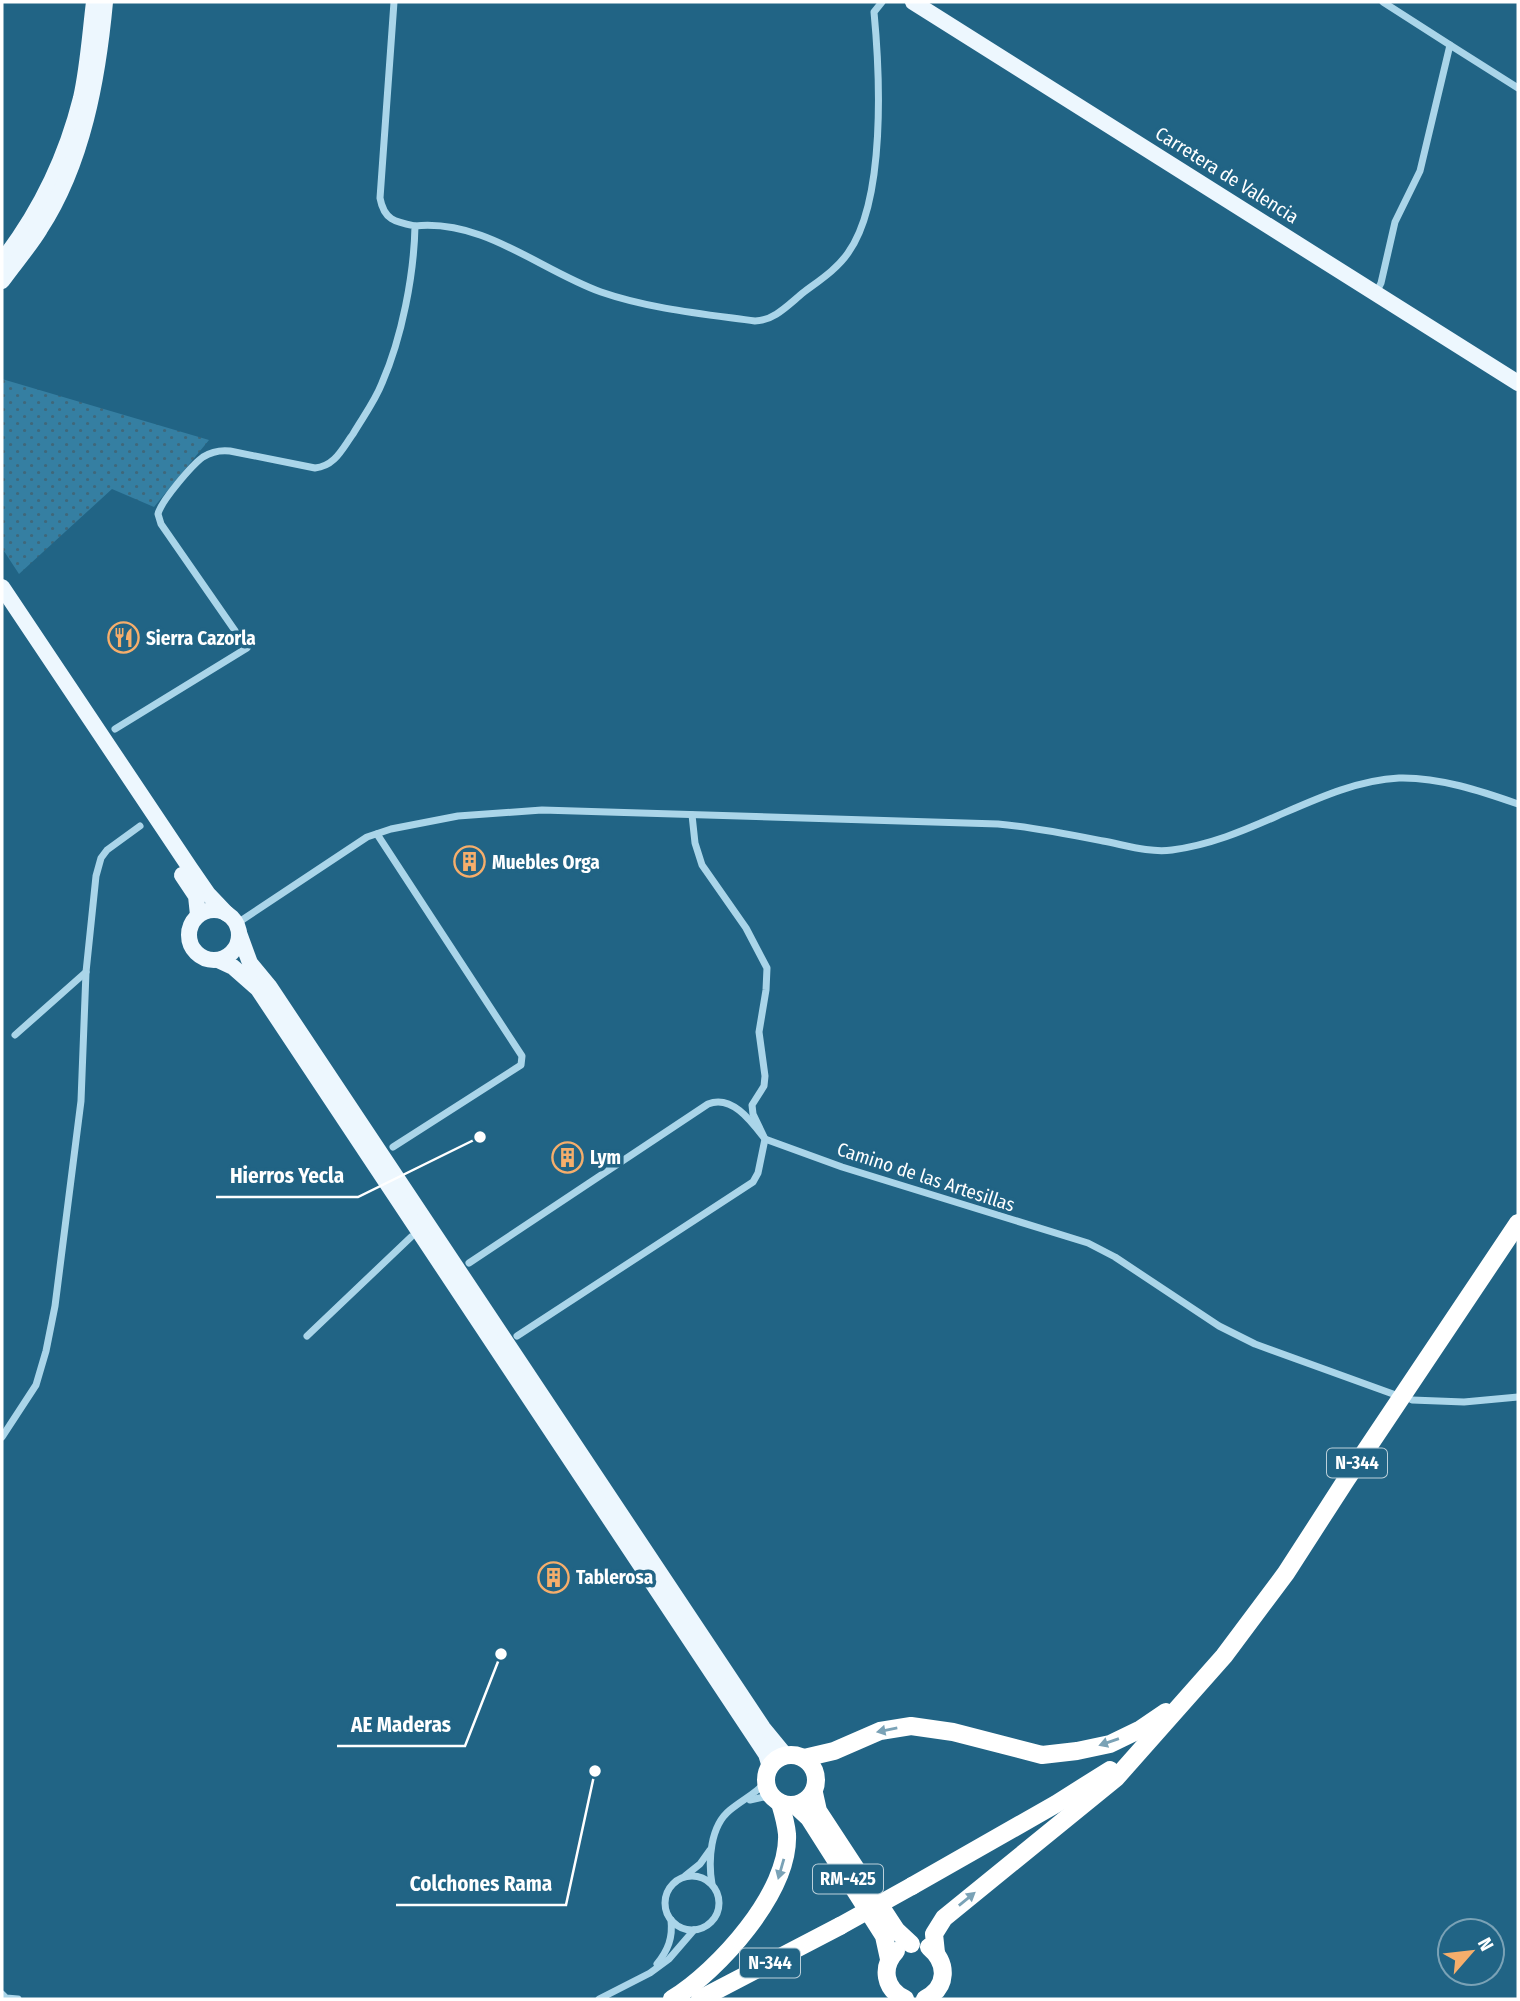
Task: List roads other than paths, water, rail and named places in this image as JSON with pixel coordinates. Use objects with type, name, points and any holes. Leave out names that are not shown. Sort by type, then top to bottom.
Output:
[{"type":"highway","name":"N-344","points":[[699,1999],[840,1926],[1056,1804],[1110,1771],[1159,1730],[1224,1656],[1286,1573],[1518,1223]]},
{"type":"highway","points":[[672,1999],[706,1974],[756,1915],[777,1883],[787,1836],[774,1762],[834,1751],[880,1731],[911,1726],[953,1732],[1042,1755],[1077,1751],[1110,1744],[1142,1729],[1189,1696]]},
{"type":"highway","points":[[925,1999],[944,1991],[943,1966],[936,1952],[934,1934],[944,1917],[1116,1778],[1159,1730]]},
{"type":"highway","points":[[777,1791],[802,1803],[814,1793],[816,1777],[810,1763],[795,1757]]},
{"type":"highway","name":"RM-425","points":[[777,1791],[809,1818],[884,1936],[890,1959]]},
{"type":"highway","name":"RM-425","points":[[814,1793],[818,1811],[896,1930],[911,1944]]},
{"type":"highway","points":[[905,1999],[892,1990],[888,1983],[887,1966],[895,1951],[911,1944],[929,1947],[936,1952]]},
{"type":"main road","points":[[2,261],[36,213],[67,142],[81,96],[94,2]]},
{"type":"main road","points":[[2,281],[41,228],[69,172],[90,107],[102,43],[105,2]]},
{"type":"main road","name":"Carretera de Valencia","points":[[913,2],[1518,383]]},
{"type":"main road","points":[[2,587],[190,868],[208,894],[234,923],[250,963],[270,986],[382,1153],[771,1740],[795,1757]]},
{"type":"main road","points":[[2,601],[196,896],[198,915],[190,928],[191,945],[202,958],[218,960],[233,967],[258,989],[766,1755],[777,1791]]},
{"type":"main road","points":[[198,915],[216,910],[234,923],[236,947],[225,958],[218,960]]},
{"type":"street","points":[[394,2],[380,198],[388,219],[415,226],[436,225],[475,234],[524,254],[578,282],[630,301],[755,321],[769,319],[841,262],[856,240],[876,155],[879,85],[874,12],[882,2]]},
{"type":"street","points":[[1383,2],[1518,88]]},
{"type":"street","points":[[1376,293],[1381,283],[1395,222],[1420,171],[1450,45]]},
{"type":"street","points":[[115,729],[247,648],[161,524],[158,519],[159,508],[200,460],[213,453],[230,451],[315,468],[327,466],[338,457],[370,407],[387,370],[414,257],[415,226]]},
{"type":"street","points":[[234,923],[368,837],[391,829],[458,816],[542,810],[1024,826],[1155,850],[1168,850],[1218,841],[1353,786],[1398,778],[1426,780],[1481,792],[1518,804]]},
{"type":"street","points":[[517,1336],[753,1182],[758,1173],[765,1139],[753,1114],[752,1105],[764,1086],[759,1032],[767,968],[746,928],[699,857],[692,815]]},
{"type":"street","points":[[2,1437],[36,1385],[55,1306],[81,1101],[86,972],[96,876],[102,858],[112,844],[140,826]]},
{"type":"street","points":[[377,834],[522,1056],[521,1065],[393,1147]]},
{"type":"street","points":[[15,1035],[86,972]]},
{"type":"street","points":[[469,1263],[708,1104],[723,1102],[738,1109],[765,1139]]},
{"type":"street","name":"Camino de las Artesillas","points":[[765,1139],[842,1167],[1088,1243],[1115,1256],[1219,1326],[1255,1343],[1393,1394]]},
{"type":"street","points":[[307,1336],[411,1237]]},
{"type":"street","points":[[1412,1399],[1464,1402],[1518,1396]]},
{"type":"street","points":[[743,1802],[777,1791]]},
{"type":"street","points":[[650,1973],[666,1953],[671,1940],[671,1920],[666,1898],[672,1884],[700,1864],[712,1846],[726,1814],[743,1802],[777,1791]]},
{"type":"street","points":[[671,1920],[685,1929],[694,1930],[710,1924],[716,1917],[719,1900],[712,1885],[712,1846]]},
{"type":"street","points":[[684,1877],[699,1877],[712,1885]]},
{"type":"street","points":[[599,1999],[650,1973],[669,1959],[694,1930]]},
{"type":"street","points":[[2,1994],[6,1998],[18,1999]]},
{"type":"place","name":"Sierra Cazorla","points":[[123,638]]},
{"type":"place","name":"Muebles Orga","points":[[469,862]]},
{"type":"place","name":"Hierros Yecla","points":[[480,1137]]},
{"type":"place","name":"Lym","points":[[567,1157]]},
{"type":"place","name":"Tablerosa","points":[[553,1577]]},
{"type":"place","name":"AE Maderas","points":[[501,1654]]},
{"type":"place","name":"Colchones Rama","points":[[595,1771]]}]
